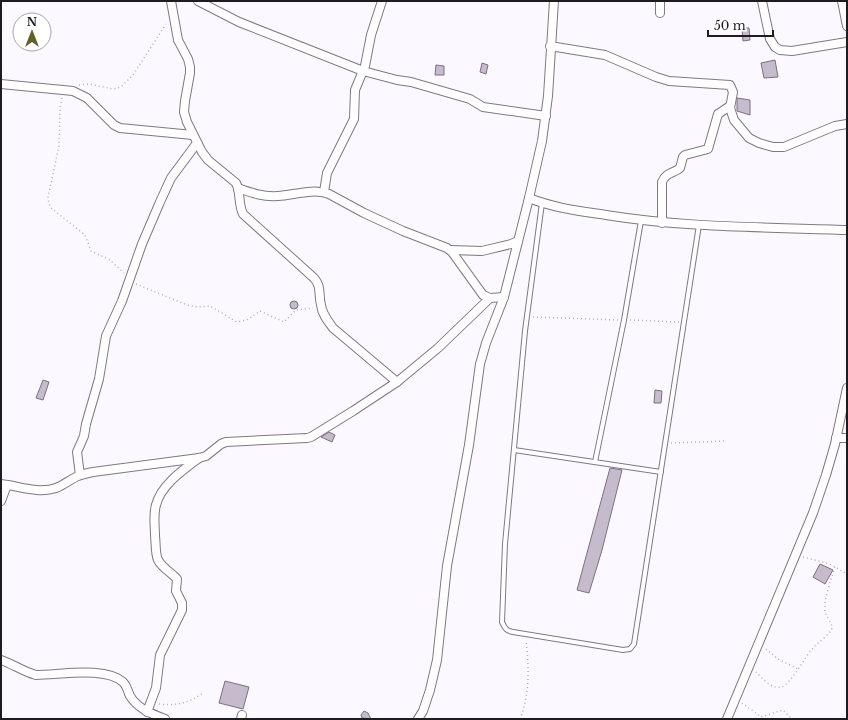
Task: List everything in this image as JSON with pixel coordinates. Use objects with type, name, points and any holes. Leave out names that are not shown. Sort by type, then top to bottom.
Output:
[{"type":"street","points":[[171,1],[178,40],[188,59],[190,67],[184,112],[197,143],[208,160],[236,183],[243,214],[319,284],[321,307],[327,320],[333,328],[397,382]]},
{"type":"street","points":[[198,1],[239,22],[363,71],[411,82],[470,99],[483,107],[546,116]]},
{"type":"street","points":[[324,192],[327,173],[354,120],[355,90],[363,71],[371,35],[382,1]]},
{"type":"street","points":[[422,717],[437,660],[447,566],[469,445],[480,364],[486,343],[504,297],[529,198],[546,116],[554,1]]},
{"type":"street","points":[[660,1],[660,13]]},
{"type":"street","points":[[762,1],[770,39],[775,47],[780,50],[792,51],[847,42]]},
{"type":"street","points":[[842,1],[847,26]]},
{"type":"street","points":[[550,46],[605,55],[669,81],[730,85],[732,92],[730,106],[731,114],[734,120],[749,138],[773,147],[791,145],[835,126],[847,124]]},
{"type":"street","points":[[1,84],[66,89],[76,92],[87,98],[114,125],[120,128],[193,135]]},
{"type":"street","points":[[662,222],[663,179],[668,173],[680,168],[685,155],[708,150],[716,117],[720,112],[730,106]]},
{"type":"street","points":[[80,475],[77,452],[84,436],[99,379],[106,336],[122,301],[162,196],[171,178],[197,143]]},
{"type":"street","points":[[238,188],[258,195],[267,196],[324,192],[364,213],[450,250],[482,251],[518,241]]},
{"type":"street","points":[[529,198],[562,208],[641,220],[699,225],[847,230]]},
{"type":"street","points":[[450,250],[480,292],[490,298],[504,297]]},
{"type":"street","points":[[1,501],[4,484],[45,490],[59,487],[80,475],[199,458],[206,456],[223,442],[311,437],[397,382],[438,348],[490,298]]},
{"type":"street","points":[[727,719],[813,513],[826,475],[847,388]]},
{"type":"street","points":[[836,438],[847,438]]},
{"type":"street","points":[[147,712],[158,682],[160,655],[180,614],[182,605],[176,591],[177,579],[165,570],[158,560],[154,521],[156,505],[167,485],[199,458]]},
{"type":"street","points":[[1,660],[36,675],[90,673],[107,674],[122,681],[132,699],[147,712],[165,719]]},
{"type":"lane","points":[[542,203],[527,316],[505,544],[502,622],[504,628],[508,631],[622,650],[627,650],[634,644],[699,225]]},
{"type":"lane","points":[[595,462],[624,320],[641,220]]},
{"type":"lane","points":[[514,450],[661,472]]},
{"type":"path","points":[[172,13],[148,53],[121,87],[113,89],[82,84],[66,89],[60,109],[59,146],[48,197],[51,208],[78,228],[84,235],[91,251],[110,260],[130,279],[187,305],[198,307],[210,306],[237,322],[247,320],[260,311],[284,322],[296,310],[321,307]]},
{"type":"path","points":[[527,316],[684,322]]},
{"type":"path","points":[[665,443],[725,441]]},
{"type":"path","points":[[795,555],[822,561],[847,574]]},
{"type":"path","points":[[749,664],[762,679],[778,688],[782,687],[788,682],[813,648],[832,629],[826,616],[825,605],[831,578],[836,567]]},
{"type":"path","points":[[520,719],[528,689],[526,634]]},
{"type":"path","points":[[759,642],[770,654],[798,669]]},
{"type":"path","points":[[151,702],[166,705],[176,704],[194,700],[203,693]]},
{"type":"path","points":[[735,698],[761,717],[783,710],[792,719]]},
{"type":"building","points":[[742,28],[749,28],[750,40],[743,41]]},
{"type":"building","points":[[775,60],[778,77],[764,78],[761,63]]},
{"type":"building","points":[[482,63],[488,65],[486,74],[480,72]]},
{"type":"building","points":[[436,65],[444,66],[444,75],[435,75]]},
{"type":"building","points":[[737,98],[750,100],[750,115],[737,111]]},
{"type":"building","points":[[292,301],[296,301],[298,305],[296,309],[292,309],[290,307],[290,303]]},
{"type":"building","points":[[43,380],[49,382],[43,400],[36,398]]},
{"type":"building","points":[[655,390],[662,391],[661,403],[654,403]]},
{"type":"building","points":[[329,432],[335,435],[332,442],[321,437]]},
{"type":"building","points":[[610,468],[622,470],[602,550],[589,593],[577,590]]},
{"type":"building","points":[[820,564],[833,570],[825,584],[813,577]]},
{"type":"building","points":[[225,681],[249,687],[243,709],[219,703]]},
{"type":"building","points":[[364,711],[368,713],[371,719],[362,718],[361,715]]}]
